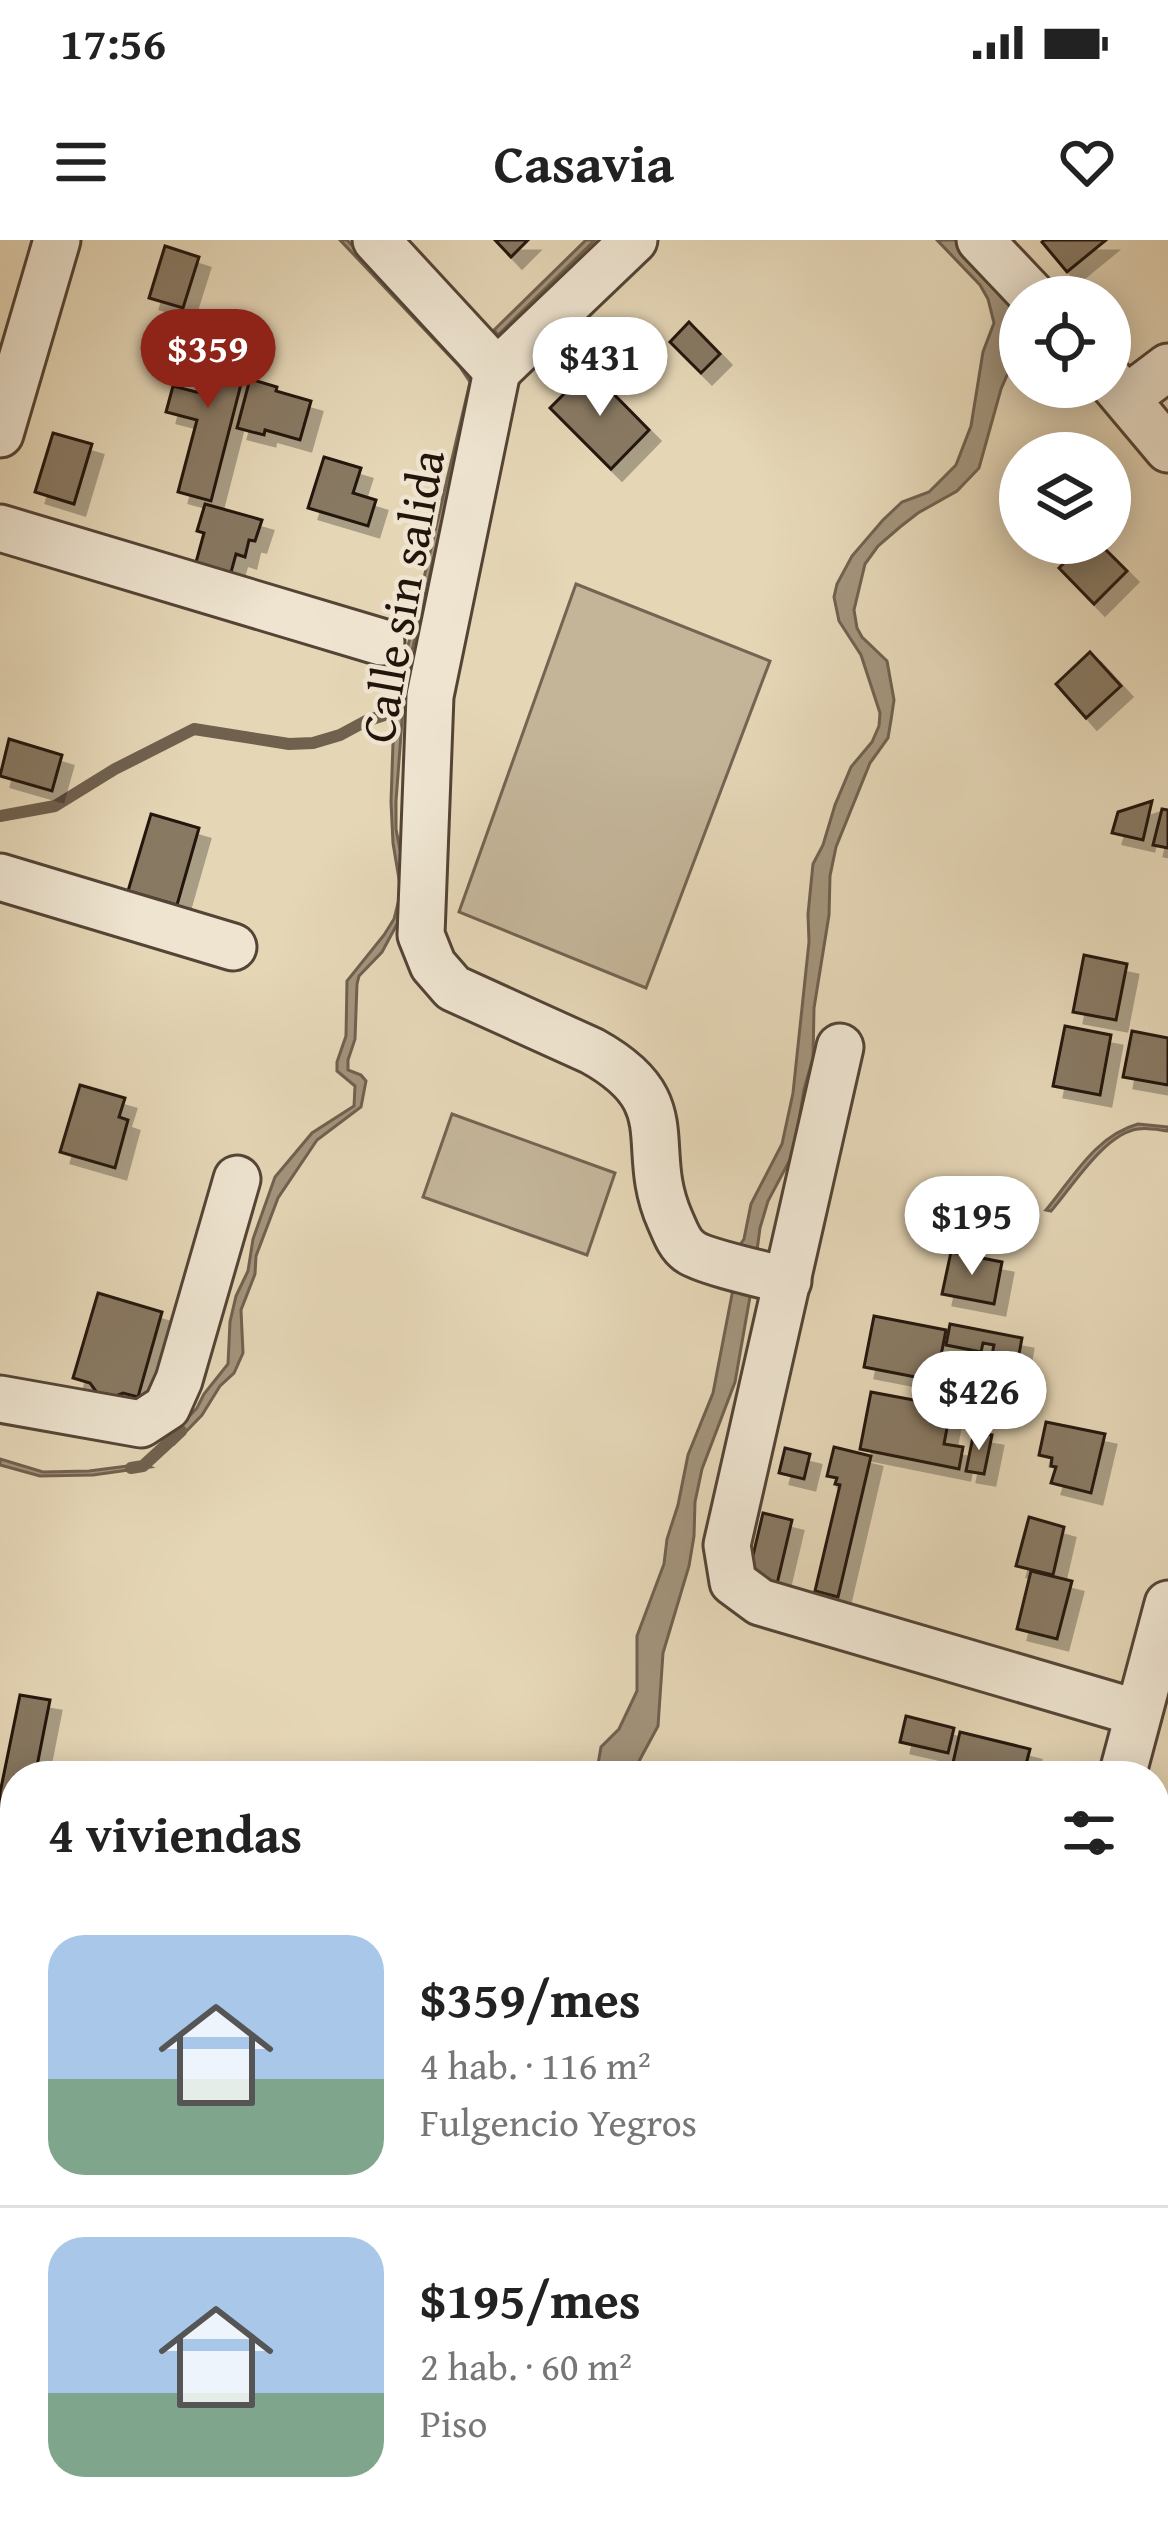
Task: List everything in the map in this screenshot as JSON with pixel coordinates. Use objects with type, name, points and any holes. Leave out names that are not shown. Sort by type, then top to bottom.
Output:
[{"type":"street","points":[[0,434],[57,240]]},
{"type":"street","points":[[376,240],[497,371],[634,240]]},
{"type":"street","points":[[980,240],[1014,276]]},
{"type":"street","points":[[1131,384],[1168,367]]},
{"type":"street","name":"Calle sin salida","points":[[497,371],[430,696],[421,934],[433,964],[453,988],[592,1051],[636,1082],[651,1109],[665,1209],[679,1240],[692,1254],[757,1273]]},
{"type":"street","points":[[1131,404],[1168,449]]},
{"type":"street","points":[[0,528],[381,642]]},
{"type":"street","points":[[0,877],[233,947]]},
{"type":"street","points":[[840,1047],[757,1273],[727,1545],[733,1582],[760,1602],[1138,1713]]},
{"type":"street","points":[[0,1400],[141,1424],[167,1407],[237,1179]]},
{"type":"street","points":[[1125,1761],[1168,1604]]},
{"type":"shaded area","points":[[340,240],[347,240],[469,371],[474,384],[405,681],[396,801],[406,880],[403,913],[357,984],[355,1039],[348,1070],[366,1081],[361,1107],[317,1140],[278,1198],[241,1310],[243,1353],[234,1373],[174,1444],[166,1440],[197,1408],[228,1364],[236,1296],[248,1271],[253,1239],[275,1177],[312,1133],[354,1106],[355,1086],[337,1071],[346,1036],[347,981],[394,919],[401,891],[391,802],[400,680],[470,382]]},
{"type":"shaded area","points":[[586,240],[595,240],[498,335],[494,330]]},
{"type":"shaded area","points":[[937,240],[961,240],[999,289],[999,396],[979,468],[957,491],[900,527],[865,564],[854,610],[857,628],[887,661],[894,700],[891,720],[888,738],[870,763],[836,847],[814,1008],[813,1058],[794,1152],[768,1201],[756,1258],[736,1251],[744,1239],[751,1204],[782,1144],[793,1093],[813,864],[851,767],[879,726],[880,713],[861,655],[839,621],[834,597],[852,556],[883,520],[902,502],[929,492],[956,465],[971,426],[983,352],[994,323],[980,285]]},
{"type":"shaded area","points":[[576,584],[770,661],[646,988],[459,912]]},
{"type":"shaded area","points":[[452,1114],[615,1173],[587,1255],[423,1197]]},
{"type":"shaded area","points":[[1138,1124],[1168,1127],[1168,1131],[1138,1129],[1113,1140],[1051,1211],[1046,1210],[1097,1148]]},
{"type":"shaded area","points":[[734,1284],[751,1291],[735,1382],[702,1469],[689,1566],[663,1653],[658,1726],[639,1761],[599,1761],[601,1747],[619,1729],[637,1691],[637,1636],[664,1564],[688,1455],[713,1393]]},
{"type":"shaded area","points":[[0,1459],[43,1472],[150,1467],[40,1476],[0,1465]]},
{"type":"building","points":[[495,240],[528,240],[511,257]]},
{"type":"building","points":[[1044,240],[1106,240],[1067,272]]},
{"type":"building","points":[[165,246],[199,257],[183,308],[149,298]]},
{"type":"building","points":[[689,322],[720,354],[701,373],[670,342]]},
{"type":"building","points":[[182,335],[249,353],[211,501],[178,492],[197,420],[166,412],[173,386],[204,394],[210,369],[176,359]]},
{"type":"building","points":[[589,369],[649,430],[611,469],[550,408]]},
{"type":"building","points":[[250,379],[311,401],[300,440],[237,428]]},
{"type":"building","points":[[53,433],[92,444],[74,504],[35,492]]},
{"type":"building","points":[[324,457],[361,468],[353,493],[376,500],[368,526],[308,508]]},
{"type":"building","points":[[205,504],[262,520],[245,557],[236,554],[230,576],[195,566],[204,533],[197,531]]},
{"type":"building","points":[[1063,564],[1120,564],[1127,571],[1094,604],[1059,568]]},
{"type":"building","points":[[1090,652],[1121,686],[1086,718],[1056,684]]},
{"type":"building","points":[[9,739],[62,755],[52,791],[0,776]]},
{"type":"building","points":[[1152,801],[1143,840],[1112,833],[1118,812]]},
{"type":"building","points":[[1162,809],[1168,810],[1168,848],[1153,845]]},
{"type":"building","points":[[151,814],[199,828],[177,905],[128,891]]},
{"type":"building","points":[[1084,955],[1127,964],[1116,1020],[1073,1012]]},
{"type":"building","points":[[1065,1026],[1111,1035],[1100,1095],[1053,1086]]},
{"type":"building","points":[[1132,1031],[1168,1038],[1168,1085],[1123,1077]]},
{"type":"building","points":[[80,1085],[125,1098],[119,1117],[128,1120],[115,1168],[60,1152]]},
{"type":"building","points":[[951,1252],[1002,1262],[994,1304],[942,1294]]},
{"type":"building","points":[[98,1293],[162,1312],[138,1397],[123,1393],[103,1401],[90,1383],[73,1378]]},
{"type":"building","points":[[874,1316],[946,1330],[936,1381],[864,1367]]},
{"type":"building","points":[[950,1324],[1022,1338],[1010,1403],[983,1398],[994,1345],[983,1343],[981,1352],[946,1345]]},
{"type":"building","points":[[871,1392],[951,1407],[944,1444],[963,1447],[959,1469],[860,1449]]},
{"type":"building","points":[[1046,1422],[1105,1434],[1091,1493],[1051,1483],[1056,1467],[1051,1466],[1052,1458],[1039,1455]]},
{"type":"building","points":[[974,1432],[992,1435],[984,1474],[966,1471]]},
{"type":"building","points":[[834,1447],[871,1456],[838,1597],[815,1591],[840,1485],[835,1484],[837,1478],[827,1476]]},
{"type":"building","points":[[785,1448],[810,1454],[804,1479],[779,1473]]},
{"type":"building","points":[[763,1513],[792,1520],[776,1588],[747,1581]]},
{"type":"building","points":[[1029,1517],[1064,1527],[1053,1575],[1016,1566]]},
{"type":"building","points":[[1031,1571],[1072,1581],[1057,1639],[1017,1629]]},
{"type":"building","points":[[20,1695],[50,1700],[38,1761],[7,1761]]},
{"type":"building","points":[[906,1716],[954,1728],[948,1753],[900,1742]]},
{"type":"building","points":[[960,1732],[1030,1749],[1027,1761],[953,1761]]},
{"type":"waterway","points":[[0,816],[55,806],[194,729],[289,744],[313,743],[400,710]]},
{"type":"waterway","points":[[131,1468],[143,1466],[181,1431]]}]
